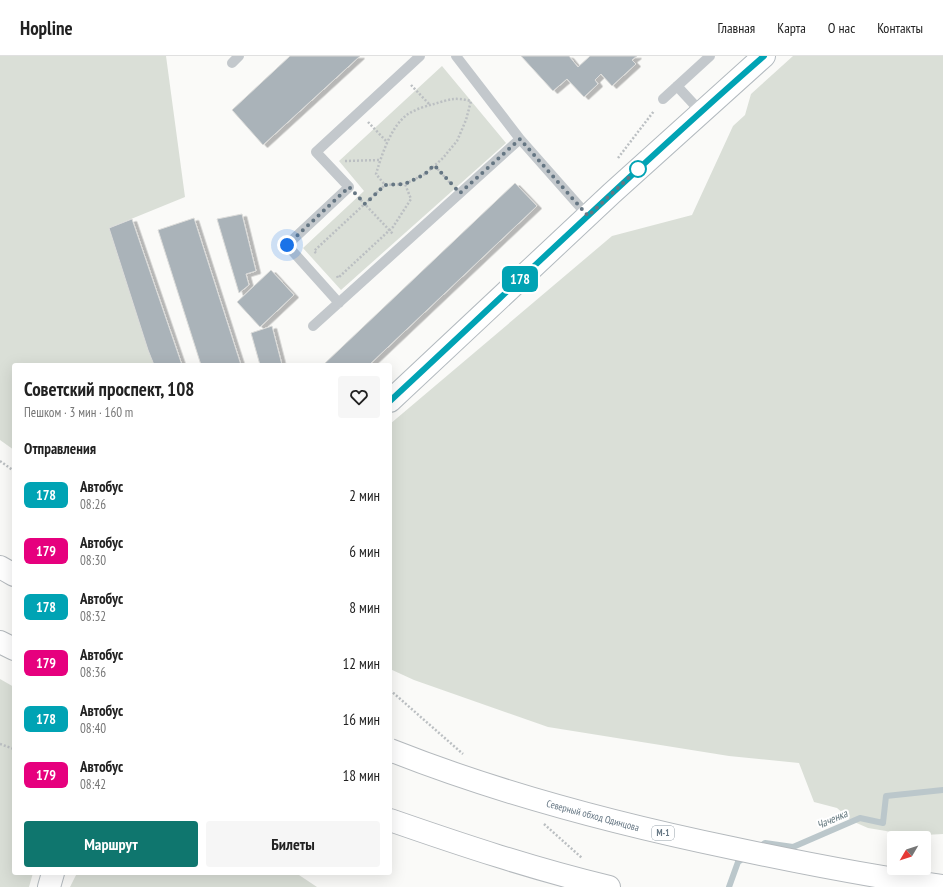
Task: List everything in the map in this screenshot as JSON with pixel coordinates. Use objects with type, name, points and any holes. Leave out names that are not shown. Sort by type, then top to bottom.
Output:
[{"type":"main road","points":[[392,399],[588,216],[764,56]]},
{"type":"main road","points":[[0,567],[12,574]]},
{"type":"main road","points":[[0,642],[12,648]]},
{"type":"main road","name":"Северный обход Одинцова","points":[[392,751],[490,786],[593,816],[695,841],[803,864],[896,880],[943,886]]},
{"type":"main road","points":[[392,821],[470,848],[562,876],[609,887]]},
{"type":"main road","points":[[48,887],[52,875]]},
{"type":"lane","points":[[339,303],[287,245],[349,187],[316,152],[420,56]]},
{"type":"lane","points":[[456,56],[520,139],[588,216]]},
{"type":"lane","points":[[663,99],[710,56]]},
{"type":"lane","points":[[677,86],[701,112]]},
{"type":"lane","points":[[313,326],[520,139]]},
{"type":"path","points":[[401,74],[430,105]]},
{"type":"path","points":[[319,256],[314,251],[385,185],[405,184],[425,174],[443,158],[457,141],[466,120],[471,101],[457,98],[430,105],[408,114],[393,131],[380,160],[376,174],[385,185]]},
{"type":"path","points":[[359,112],[387,142]]},
{"type":"path","points":[[325,161],[380,160]]},
{"type":"path","points":[[434,165],[460,193]]},
{"type":"path","points":[[333,273],[338,278],[393,226],[411,199],[405,184]]},
{"type":"path","points":[[349,187],[402,245]]},
{"type":"path","points":[[0,461],[12,470]]},
{"type":"path","points":[[0,744],[12,748]]},
{"type":"shaded area","points":[[0,56],[166,56],[185,197],[109,228],[153,363],[12,363],[12,449],[0,440]]},
{"type":"shaded area","points":[[793,56],[943,56],[943,834],[931,835],[931,831],[887,831],[868,828],[852,821],[837,808],[814,802],[799,763],[729,756],[548,727],[414,680],[392,670],[392,422],[612,236],[692,215],[733,126],[745,115],[751,94]]},
{"type":"shaded area","points":[[442,66],[506,143],[341,290],[303,248],[364,191],[339,161]]},
{"type":"shaded area","points":[[0,679],[12,686],[12,875],[32,875],[29,887],[0,887]]},
{"type":"shaded area","points":[[76,875],[299,875],[317,887],[70,887]]},
{"type":"building","points":[[290,56],[360,56],[263,145],[232,110]]},
{"type":"building","points":[[521,56],[569,56],[578,67],[590,56],[637,56],[632,60],[636,64],[612,86],[601,74],[595,80],[598,84],[584,97],[567,79],[553,91]]},
{"type":"building","points":[[515,183],[537,206],[371,363],[325,363]]},
{"type":"building","points":[[242,214],[256,271],[246,274],[249,285],[239,293],[217,219]]},
{"type":"building","points":[[194,218],[240,363],[200,363],[158,230]]},
{"type":"building","points":[[132,219],[181,363],[153,363],[109,228]]},
{"type":"building","points":[[271,270],[294,295],[260,327],[237,302]]},
{"type":"building","points":[[272,326],[281,363],[259,363],[251,333]]},
{"type":"waterway","name":"Чаченка","points":[[758,848],[765,843],[793,847],[860,818],[883,823],[886,796],[943,790]]},
{"type":"waterway","name":"Чаченка","points":[[729,887],[738,862],[745,857]]},
{"type":"bus line","name":"178","points":[[392,399],[576,226],[764,56]]},
{"type":"route","points":[[287,245],[349,187],[365,204],[385,185],[405,184],[425,174],[434,165],[460,193],[520,139],[588,216],[638,169]]}]
